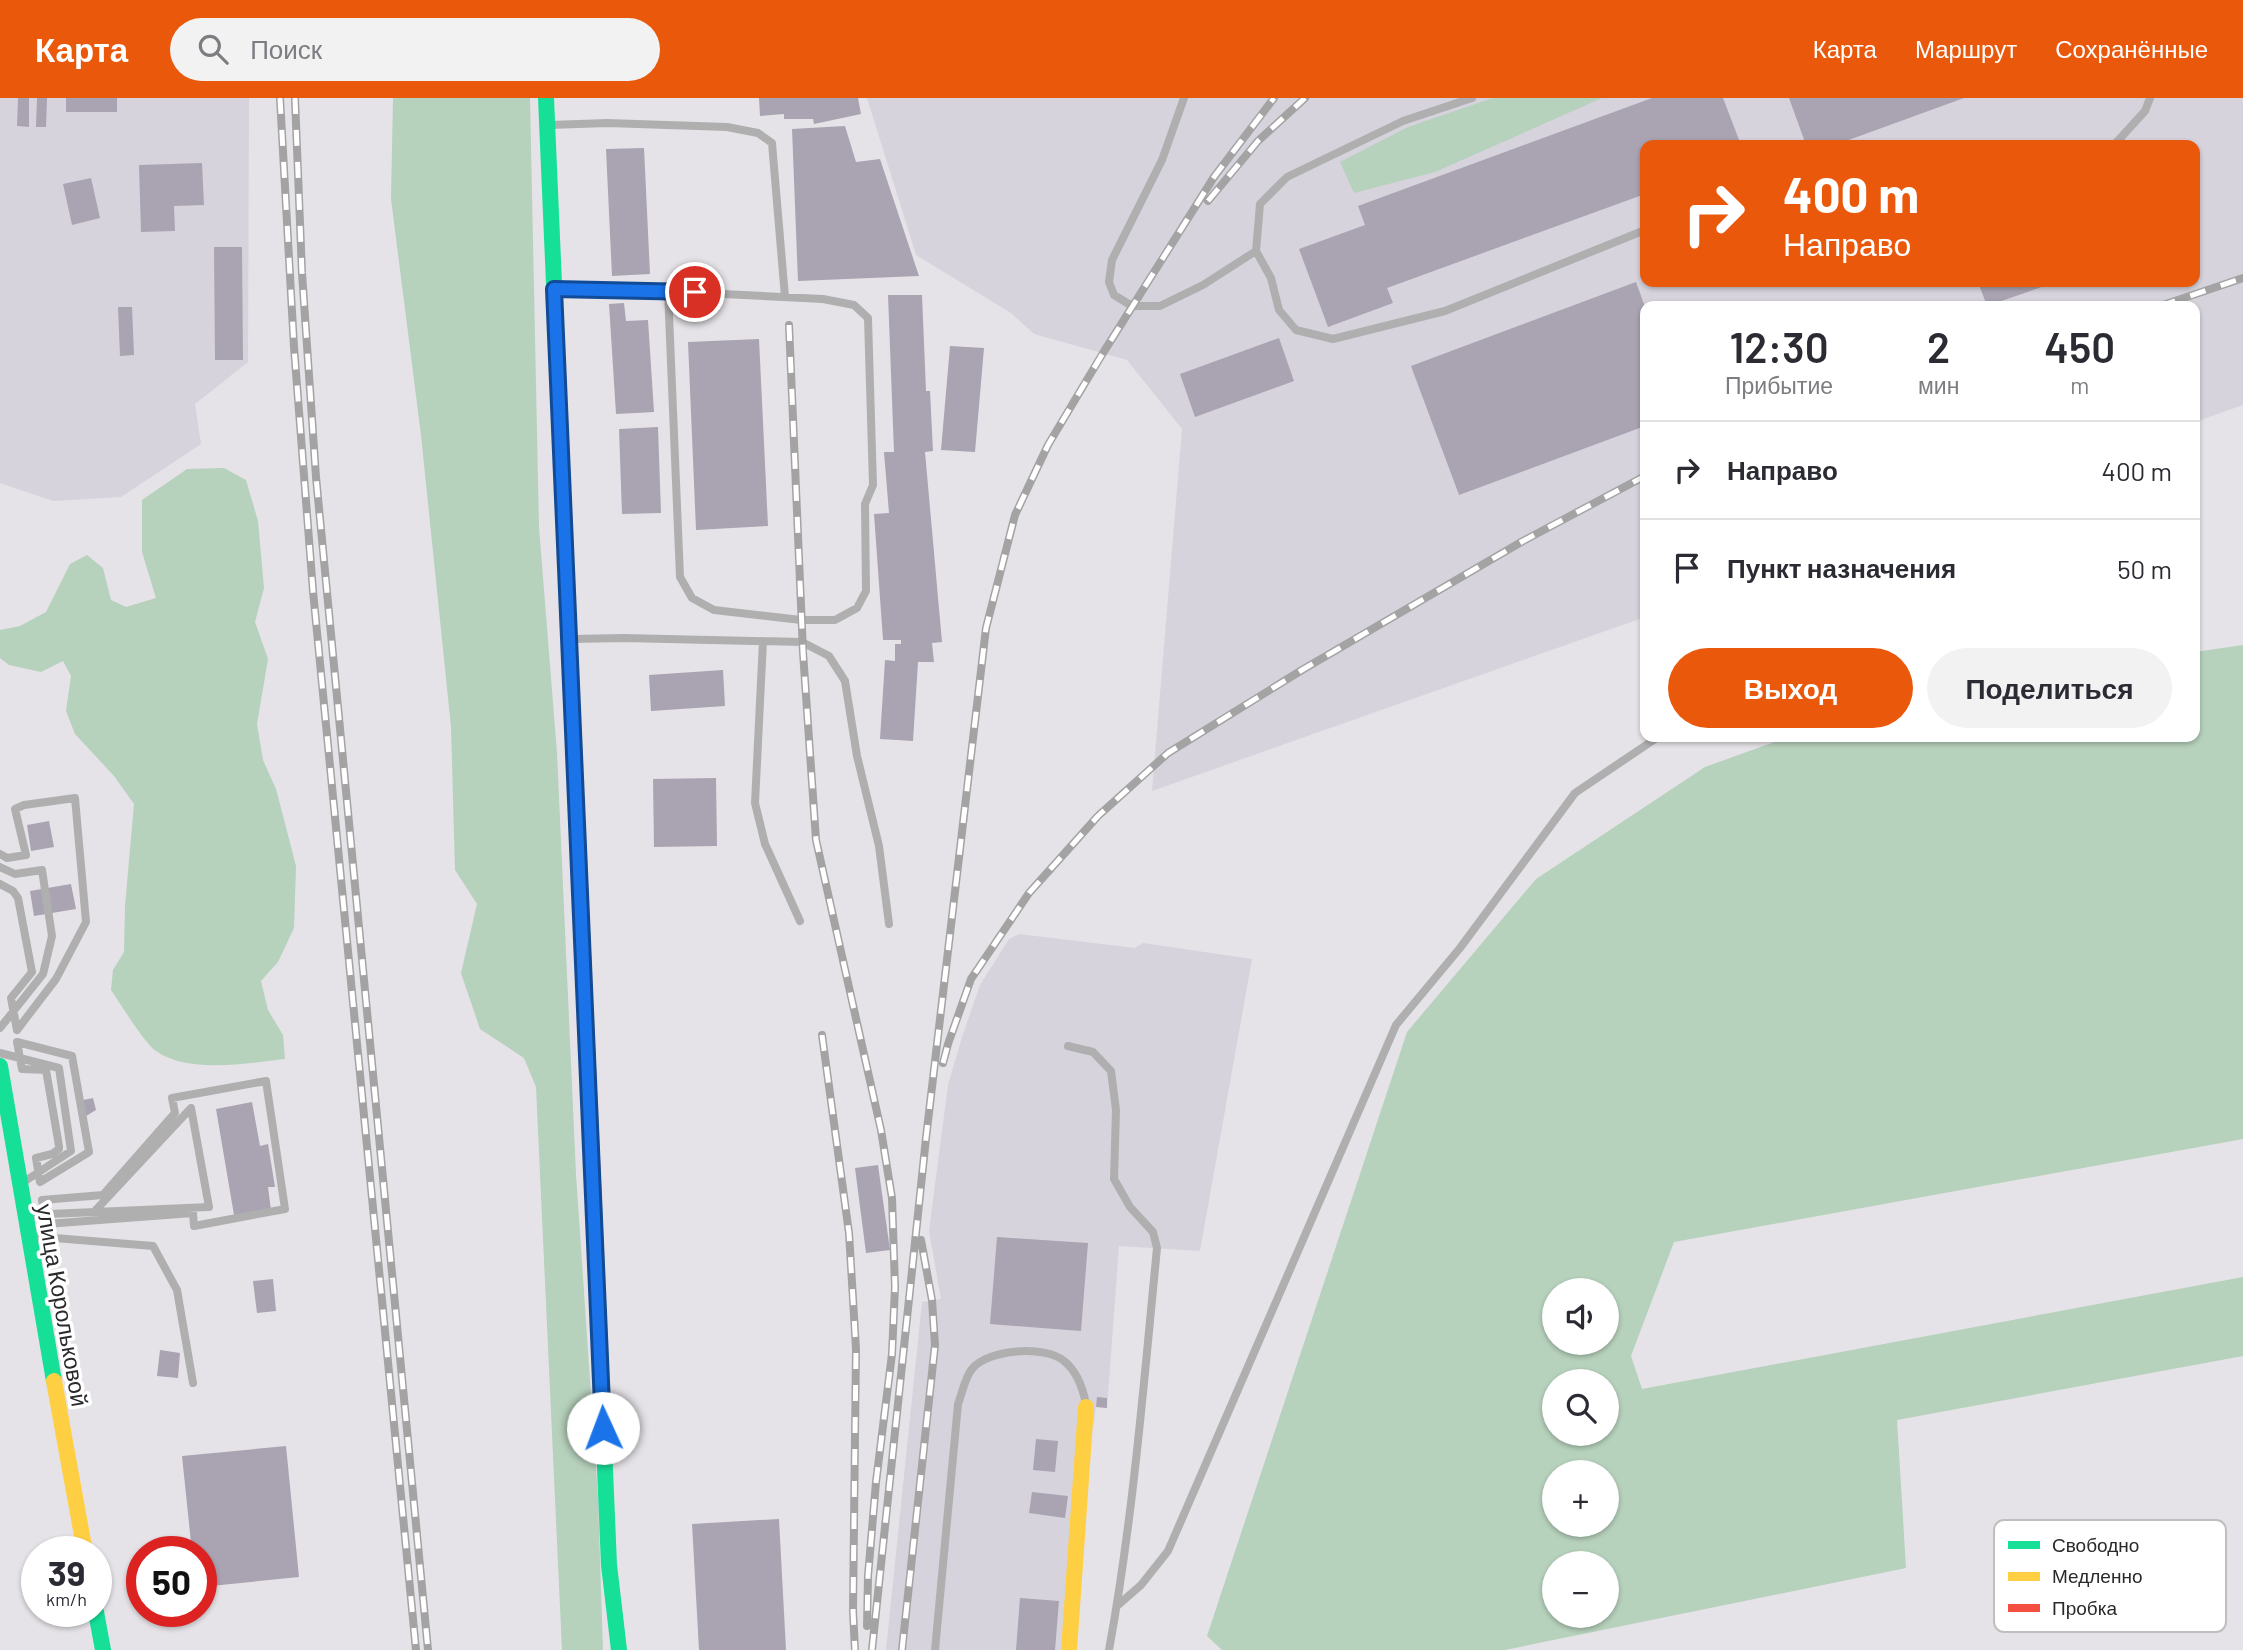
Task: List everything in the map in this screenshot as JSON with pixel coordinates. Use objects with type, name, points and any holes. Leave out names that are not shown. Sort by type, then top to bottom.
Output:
[{"type":"main road","points":[[546,98],[608,1551],[619,1650]]},
{"type":"main road","name":"улица Корольковой","points":[[0,1066],[27,1236],[82,1536]]},
{"type":"main road","points":[[1069,1650],[1086,1407]]},
{"type":"main road","points":[[99,1627],[103,1650]]},
{"type":"lane","points":[[1184,98],[1163,160],[1112,260],[1109,282],[1114,295],[1132,306],[1160,306],[1203,285],[1256,251]]},
{"type":"lane","points":[[1472,98],[1403,121],[1287,177],[1259,204],[1256,251],[1271,278],[1279,310],[1296,330],[1333,339],[1445,311],[1640,232]]},
{"type":"lane","points":[[2119,140],[2145,111],[2150,98]]},
{"type":"lane","points":[[547,125],[673,124],[727,127],[758,133],[772,143],[785,297]]},
{"type":"lane","points":[[554,289],[668,291],[823,299],[854,305],[868,317],[873,485],[865,504],[866,591],[857,608],[835,620],[789,620],[714,610],[692,598],[680,577],[668,291]]},
{"type":"lane","points":[[569,639],[802,642],[830,656],[845,681],[857,756],[879,846],[888,924]]},
{"type":"lane","points":[[763,641],[755,803],[765,844],[800,921]]},
{"type":"lane","points":[[1117,1606],[1142,1585],[1168,1551],[1396,1025],[1468,938],[1575,793],[1651,742]]},
{"type":"lane","points":[[0,854],[7,858],[26,855],[15,809],[24,805],[75,798],[86,922],[56,979],[17,1030],[11,998],[32,972],[20,905],[13,891],[0,884]]},
{"type":"lane","points":[[0,867],[15,874],[42,870],[52,936],[43,974],[0,1028]]},
{"type":"lane","points":[[17,1042],[72,1056],[89,1152],[40,1182],[36,1158],[52,1154],[59,1146],[46,1070],[22,1069],[20,1058],[17,1042]]},
{"type":"lane","points":[[1068,1046],[1093,1052],[1111,1071],[1116,1110],[1114,1180],[1130,1207],[1153,1232],[1157,1248],[1117,1606],[1109,1650]]},
{"type":"lane","points":[[0,1053],[59,1068],[71,1151],[19,1184]]},
{"type":"lane","points":[[266,1080],[285,1209],[194,1226],[193,1213],[46,1224],[44,1214],[42,1200],[103,1195],[175,1113],[172,1098],[266,1080]]},
{"type":"lane","points":[[24,1215],[44,1214],[94,1212],[209,1207],[191,1108],[94,1212]]},
{"type":"lane","points":[[27,1236],[153,1246],[177,1290],[193,1383]]},
{"type":"lane","points":[[935,1650],[958,1404],[972,1368],[995,1354],[1025,1350],[1048,1354],[1064,1361],[1083,1386],[1086,1407]]},
{"type":"shaded area","points":[[0,98],[249,98],[248,362],[195,404],[201,444],[121,497],[53,501],[0,483]]},
{"type":"shaded area","points":[[867,98],[2243,98],[2243,405],[2200,420],[2200,301],[1640,301],[1640,619],[1152,791],[1182,429],[1127,360],[1034,334],[1011,313],[916,255]]},
{"type":"shaded area","points":[[1019,934],[1135,948],[1143,943],[1252,959],[1200,1251],[1119,1246],[1107,1408],[1096,1407],[1061,1650],[886,1650],[922,1302],[941,1299],[929,1231],[948,1085],[980,985],[1009,939]]},
{"type":"green space","points":[[393,98],[530,98],[539,527],[557,753],[576,1174],[598,1498],[603,1650],[562,1650],[536,1087],[524,1058],[480,1029],[461,973],[477,904],[455,870],[451,727],[421,435],[391,199]]},
{"type":"green space","points":[[1493,98],[1602,98],[1435,172],[1354,193],[1340,162],[1408,127]]},
{"type":"green space","points":[[224,468],[246,480],[258,521],[264,588],[255,622],[268,659],[257,724],[263,760],[276,789],[296,866],[294,928],[278,962],[261,981],[268,1010],[283,1035],[285,1059],[201,1065],[169,1058],[151,1047],[111,990],[113,970],[124,952],[125,906],[134,804],[114,776],[75,734],[66,711],[71,676],[63,661],[41,672],[9,665],[0,658],[0,630],[20,626],[46,612],[70,564],[87,555],[103,568],[111,600],[126,607],[156,598],[142,552],[142,500],[187,469]]},
{"type":"green space","points":[[2243,645],[2243,1139],[1674,1242],[1631,1356],[1642,1389],[2243,1277],[2243,1356],[1897,1420],[1906,1568],[1619,1627],[1619,1551],[1542,1551],[1542,1628],[1613,1628],[1505,1650],[1222,1650],[1207,1636],[1407,1032],[1536,879],[1705,767],[1774,742],[2200,742],[2200,651]]},
{"type":"building","points":[[18,98],[29,98],[29,127],[17,126]]},
{"type":"building","points":[[37,98],[47,98],[46,127],[36,127]]},
{"type":"building","points":[[66,98],[117,98],[117,112],[66,112]]},
{"type":"building","points":[[759,98],[858,98],[861,114],[814,124],[813,119],[784,119],[784,114],[760,116]]},
{"type":"building","points":[[1652,98],[1723,98],[1739,140],[1640,140],[1640,196],[1387,288],[1393,303],[1328,327],[1299,249],[1365,225],[1358,206]]},
{"type":"building","points":[[1789,98],[1964,98],[1849,140],[1804,140]]},
{"type":"building","points":[[845,126],[856,162],[880,159],[919,276],[798,281],[792,129]]},
{"type":"building","points":[[644,148],[650,274],[612,276],[606,149]]},
{"type":"building","points":[[202,163],[204,205],[174,206],[175,231],[141,232],[139,165]]},
{"type":"building","points":[[91,178],[100,218],[72,225],[63,184]]},
{"type":"building","points":[[214,247],[242,247],[243,360],[215,360]]},
{"type":"building","points":[[1636,282],[1643,301],[1640,301],[1640,428],[1459,495],[1411,366]]},
{"type":"building","points":[[1980,287],[2042,287],[2001,301],[1985,301]]},
{"type":"building","points":[[888,295],[922,295],[926,391],[930,391],[933,451],[925,452],[942,642],[932,643],[934,662],[918,662],[913,741],[880,739],[885,660],[895,661],[895,644],[901,644],[901,640],[883,640],[874,514],[889,513],[884,452],[894,452]]},
{"type":"building","points":[[624,303],[626,321],[648,320],[654,412],[616,414],[609,304]]},
{"type":"building","points":[[118,307],[132,307],[134,355],[120,356]]},
{"type":"building","points":[[1279,338],[1294,381],[1195,417],[1180,374]]},
{"type":"building","points":[[759,339],[768,526],[696,530],[688,342]]},
{"type":"building","points":[[950,346],[984,348],[975,452],[941,450]]},
{"type":"building","points":[[658,427],[661,513],[622,514],[619,429]]},
{"type":"building","points":[[723,670],[725,706],[651,711],[649,675]]},
{"type":"building","points":[[716,778],[717,846],[654,847],[653,779]]},
{"type":"building","points":[[49,821],[54,847],[31,851],[27,825]]},
{"type":"building","points":[[71,884],[76,909],[34,916],[30,891]]},
{"type":"building","points":[[93,1098],[96,1110],[86,1116],[83,1100]]},
{"type":"building","points":[[252,1102],[260,1146],[268,1144],[275,1187],[268,1187],[271,1210],[234,1215],[216,1109]]},
{"type":"building","points":[[878,1165],[890,1250],[866,1253],[855,1168]]},
{"type":"building","points":[[997,1237],[1088,1243],[1081,1331],[990,1324]]},
{"type":"building","points":[[273,1279],[276,1311],[257,1313],[253,1281]]},
{"type":"building","points":[[160,1350],[180,1353],[178,1378],[157,1376]]},
{"type":"building","points":[[1097,1397],[1107,1398],[1107,1408],[1096,1407]]},
{"type":"building","points":[[1036,1439],[1058,1441],[1055,1472],[1033,1470]]},
{"type":"building","points":[[286,1446],[299,1577],[217,1585],[217,1536],[190,1536],[182,1456]]},
{"type":"building","points":[[1032,1492],[1068,1496],[1065,1518],[1029,1513]]},
{"type":"building","points":[[779,1519],[786,1650],[699,1650],[692,1524]]},
{"type":"building","points":[[1020,1598],[1059,1601],[1055,1650],[1016,1650]]},
{"type":"railway","points":[[280,98],[294,347],[313,591],[416,1650]]},
{"type":"railway","points":[[295,98],[302,273],[316,477],[428,1650]]},
{"type":"railway","points":[[872,1650],[926,1138],[986,628],[1015,515],[1048,445],[1103,353],[1214,177],[1274,98]]},
{"type":"railway","points":[[1208,201],[1258,141],[1305,98]]},
{"type":"railway","points":[[2175,301],[2243,278]]},
{"type":"railway","points":[[789,325],[803,652],[816,840],[881,1130],[892,1198],[895,1287],[892,1354],[876,1482],[868,1576],[867,1626]]},
{"type":"railway","points":[[943,1063],[971,979],[1029,893],[1098,816],[1168,753],[1302,670],[1523,541],[1640,479]]},
{"type":"railway","points":[[822,1035],[849,1233],[856,1349],[853,1611],[855,1650]]},
{"type":"railway","points":[[902,1650],[935,1345],[932,1300],[921,1240]]},
{"type":"traffic: fast","points":[[546,98],[577,818]]},
{"type":"traffic: fast","points":[[0,1066],[54,1381]]},
{"type":"traffic: fast","points":[[593,1182],[609,1565],[619,1650]]},
{"type":"traffic: fast","points":[[99,1627],[103,1650]]},
{"type":"traffic: slow","points":[[54,1381],[82,1536]]},
{"type":"traffic: slow","points":[[1069,1650],[1086,1407]]},
{"type":"traffic: jam","points":[[577,818],[593,1182]]},
{"type":"route","points":[[603,1428],[554,289],[695,292]]}]
